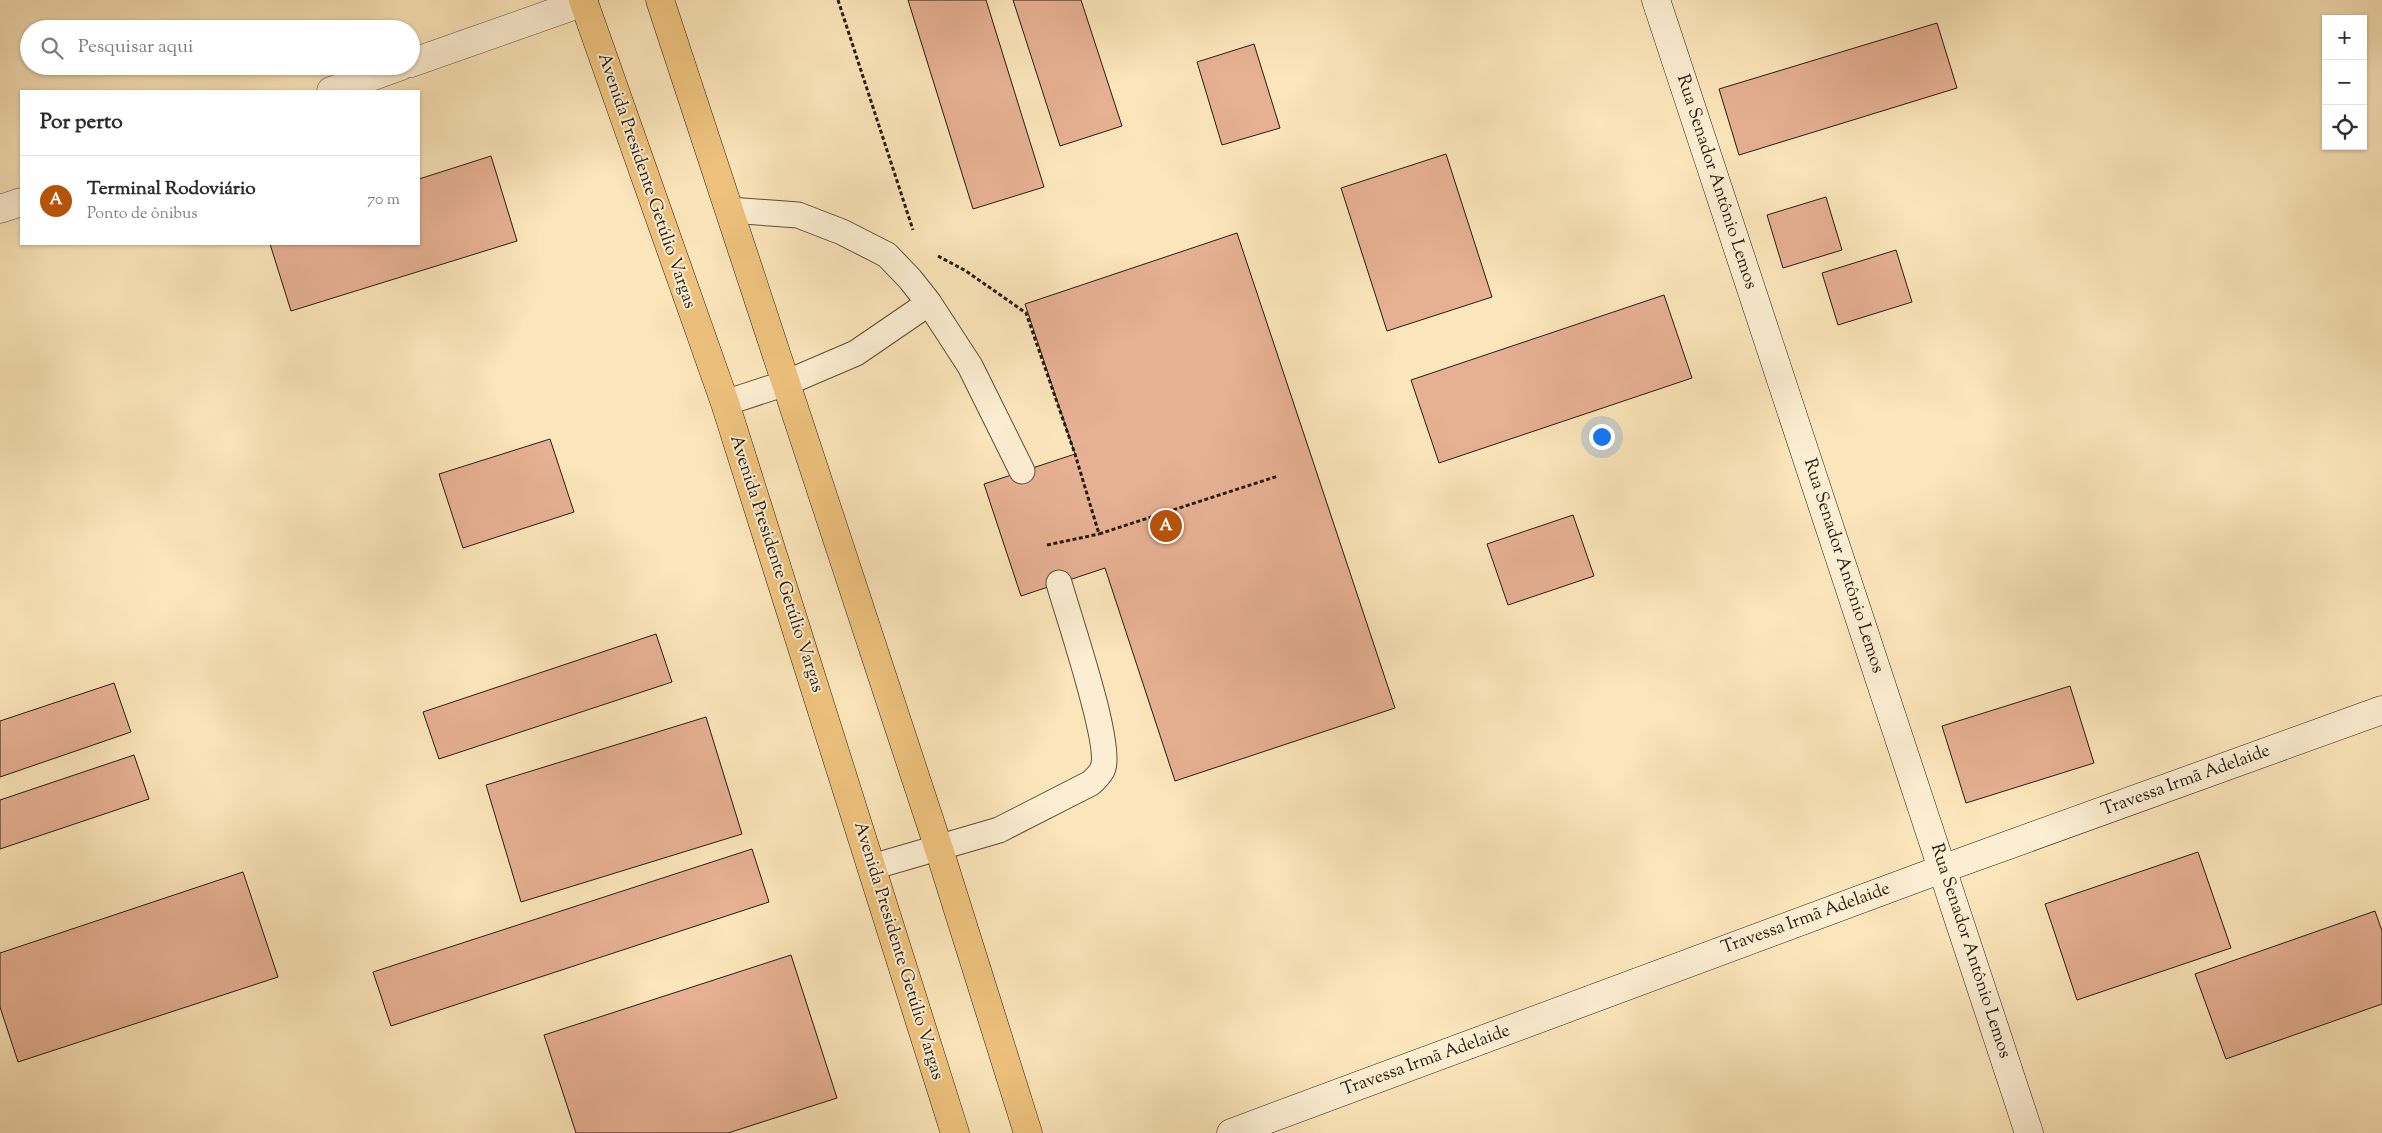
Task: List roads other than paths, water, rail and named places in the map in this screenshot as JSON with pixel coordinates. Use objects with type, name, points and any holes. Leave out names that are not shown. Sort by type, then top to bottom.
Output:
[{"type":"highway","points":[[660,0],[938,846],[1028,1133]]},
{"type":"highway","name":"Avenida Presidente Getúlio Vargas","points":[[586,1],[725,404],[955,1133]]},
{"type":"street","name":"Rua Senador Antônio Lemos","points":[[1656,0],[2030,1133]]},
{"type":"street","points":[[420,59],[586,1]]},
{"type":"street","points":[[334,90],[376,75]]},
{"type":"street","points":[[0,209],[20,202]]},
{"type":"street","name":"Travessa Irmã Adelaide","points":[[1231,1133],[1942,869],[2382,710]]},
{"type":"lane","points":[[729,210],[798,215],[842,232],[887,255],[910,279],[929,303],[970,366],[1022,471]]},
{"type":"lane","points":[[725,404],[786,383],[856,353],[929,303]]},
{"type":"lane","points":[[872,867],[938,846],[999,830],[1091,783],[1103,767],[1104,755],[1099,721],[1059,583]]},
{"type":"place","name":"Terminal Rodoviário","points":[[1166,526]]}]
